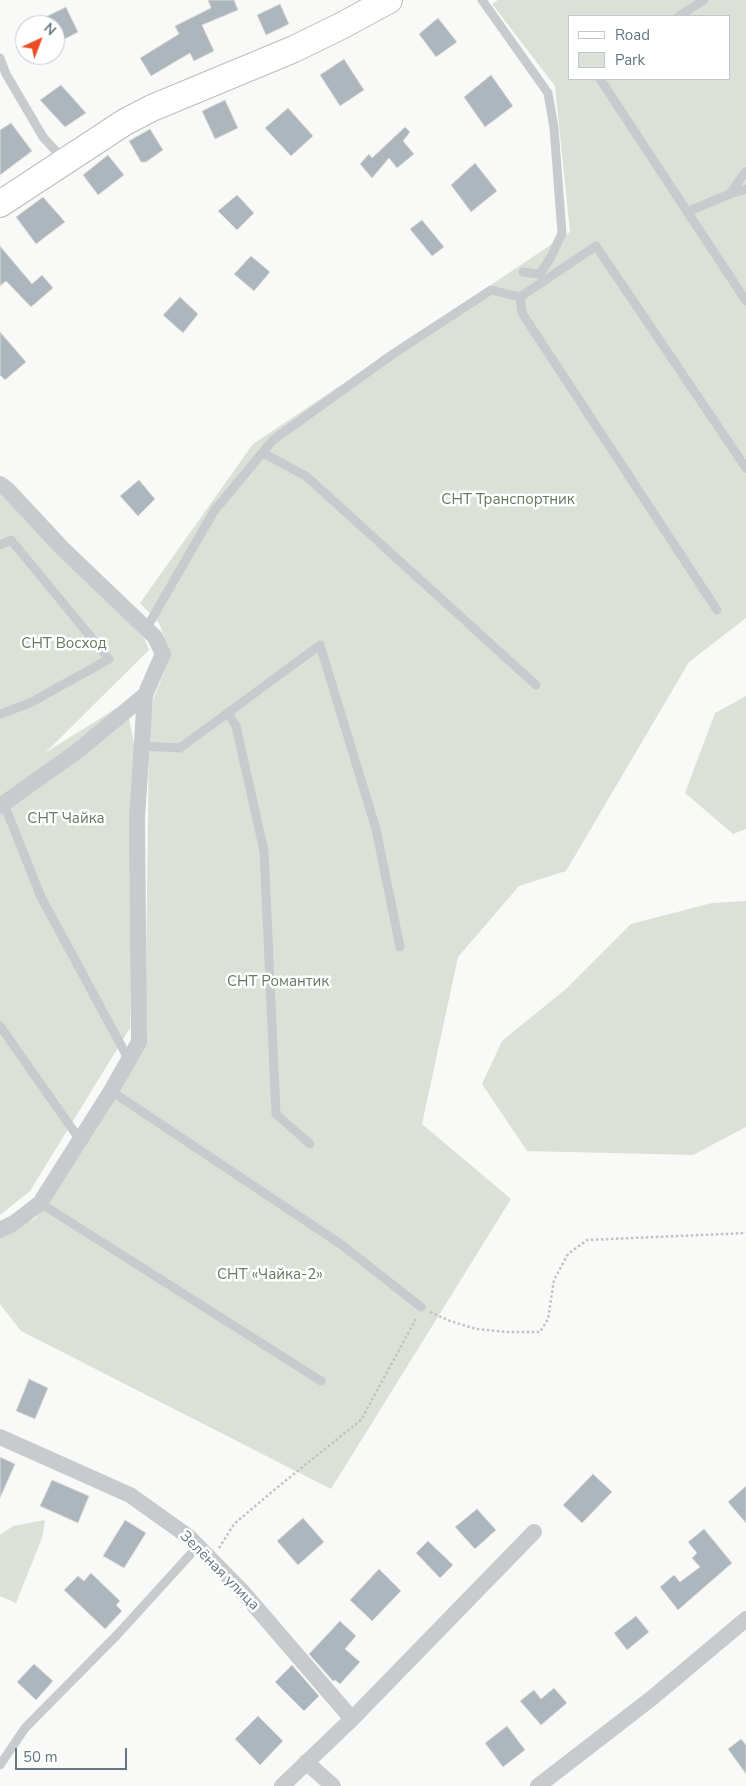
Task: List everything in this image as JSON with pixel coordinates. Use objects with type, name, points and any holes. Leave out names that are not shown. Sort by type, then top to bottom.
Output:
[{"type":"main road","points":[[0,204],[125,122],[294,48],[343,25],[388,0]]},
{"type":"street","points":[[0,484],[8,490],[62,548],[155,637],[163,654],[145,695],[137,819],[139,1042],[111,1092],[40,1202],[14,1223],[0,1230]]},
{"type":"street","points":[[2,805],[79,750],[145,695]]},
{"type":"street","name":"Зелёная улица","points":[[0,1437],[130,1495],[189,1538],[241,1590],[352,1719]]},
{"type":"street","points":[[282,1786],[352,1719],[534,1532]]},
{"type":"street","points":[[538,1786],[652,1698],[746,1619]]},
{"type":"street","points":[[306,1762],[333,1786]]},
{"type":"lane","points":[[482,0],[548,93],[554,128],[562,233],[551,257],[540,274],[523,272]]},
{"type":"lane","points":[[681,15],[704,0]]},
{"type":"lane","points":[[0,58],[6,74],[43,137],[64,161]]},
{"type":"lane","points":[[601,80],[746,301]]},
{"type":"lane","points":[[730,194],[746,172]]},
{"type":"lane","points":[[687,212],[746,189]]},
{"type":"lane","points":[[146,629],[214,511],[273,440],[393,354],[491,290],[520,297],[596,246],[746,468]]},
{"type":"lane","points":[[520,297],[522,313],[717,610]]},
{"type":"lane","points":[[263,453],[306,476],[536,685]]},
{"type":"lane","points":[[0,545],[11,540],[109,660],[30,703],[0,714]]},
{"type":"lane","points":[[142,746],[180,748],[320,645],[376,829],[400,947]]},
{"type":"lane","points":[[228,713],[236,726],[264,851],[276,1114],[310,1144]]},
{"type":"lane","points":[[2,805],[40,897],[129,1060]]},
{"type":"lane","points":[[0,1026],[80,1140]]},
{"type":"lane","points":[[111,1092],[342,1246],[421,1307]]},
{"type":"lane","points":[[40,1202],[321,1381]]},
{"type":"lane","points":[[0,1765],[25,1728],[117,1635],[198,1546]]},
{"type":"path","points":[[211,1559],[234,1524],[278,1486],[361,1420],[389,1372],[421,1307],[450,1321],[476,1329],[540,1332],[548,1319],[554,1280],[568,1254],[588,1240],[746,1234]]},
{"type":"green space","points":[[498,0],[746,0],[746,618],[689,662],[566,871],[519,886],[458,957],[422,1124],[511,1199],[331,1489],[21,1331],[0,1304],[0,1236],[36,1218],[62,1183],[145,1047],[149,734],[153,700],[171,655],[159,623],[140,603],[253,444],[570,232],[555,86],[492,4]]},
{"type":"green space","name":"СНТ Чайка","points":[[0,491],[142,633],[149,650],[45,753],[126,702],[134,744],[130,1028],[30,1191],[0,1215]]},
{"type":"green space","points":[[746,696],[746,829],[733,834],[685,793],[715,713]]},
{"type":"green space","points":[[746,901],[746,1127],[693,1155],[527,1151],[482,1084],[502,1041],[567,988],[631,924],[712,903]]},
{"type":"green space","points":[[45,1520],[42,1538],[16,1603],[0,1596],[0,1535],[13,1526]]},
{"type":"building","points":[[208,0],[234,0],[238,10],[202,25],[214,51],[194,61],[190,53],[151,76],[140,58],[179,34],[175,26],[211,8]]},
{"type":"building","points":[[280,4],[289,24],[266,35],[257,15]]},
{"type":"building","points":[[66,7],[78,32],[65,39],[65,15],[50,15]]},
{"type":"building","points":[[438,18],[457,42],[436,57],[419,34]]},
{"type":"building","points":[[344,59],[364,90],[340,106],[320,75]]},
{"type":"building","points":[[491,75],[513,106],[485,127],[464,97]]},
{"type":"building","points":[[61,85],[86,113],[65,127],[40,100]]},
{"type":"building","points":[[225,100],[238,128],[215,139],[202,111]]},
{"type":"building","points":[[288,108],[313,136],[291,156],[265,128]]},
{"type":"building","points":[[11,123],[32,151],[0,175],[0,130]]},
{"type":"building","points":[[405,127],[410,132],[403,141],[414,154],[397,168],[389,158],[372,178],[360,164],[369,154],[372,158]]},
{"type":"building","points":[[150,129],[163,150],[146,162],[141,162],[129,141]]},
{"type":"building","points":[[108,155],[124,175],[98,195],[83,175]]},
{"type":"building","points":[[475,163],[497,191],[471,212],[451,185]]},
{"type":"building","points":[[237,195],[254,213],[237,230],[218,211]]},
{"type":"building","points":[[43,197],[65,222],[36,244],[16,217]]},
{"type":"building","points":[[422,220],[444,247],[432,256],[410,229]]},
{"type":"building","points":[[0,246],[32,284],[42,275],[53,288],[31,307],[6,281],[0,286]]},
{"type":"building","points":[[251,256],[270,272],[254,291],[234,274]]},
{"type":"building","points":[[180,297],[198,314],[183,333],[163,315]]},
{"type":"building","points":[[0,332],[26,362],[5,380],[0,375]]},
{"type":"building","points":[[139,480],[155,499],[138,516],[120,496]]},
{"type":"building","points":[[29,1379],[48,1388],[35,1419],[16,1411]]},
{"type":"building","points":[[0,1457],[15,1464],[0,1498]]},
{"type":"building","points":[[593,1474],[612,1492],[582,1523],[563,1505]]},
{"type":"building","points":[[52,1480],[89,1496],[78,1523],[40,1506]]},
{"type":"building","points":[[746,1486],[746,1523],[728,1502]]},
{"type":"building","points":[[477,1509],[496,1530],[475,1549],[455,1527]]},
{"type":"building","points":[[303,1518],[324,1542],[298,1565],[277,1541]]},
{"type":"building","points":[[125,1520],[146,1533],[124,1568],[103,1556]]},
{"type":"building","points":[[704,1529],[732,1563],[678,1610],[660,1587],[674,1575],[680,1582],[700,1567],[692,1558],[697,1553],[688,1542]]},
{"type":"building","points":[[428,1541],[453,1565],[440,1578],[416,1553]]},
{"type":"building","points":[[379,1569],[401,1591],[372,1621],[350,1600]]},
{"type":"building","points":[[91,1573],[120,1601],[116,1605],[122,1611],[105,1629],[64,1590],[78,1576],[84,1581]]},
{"type":"building","points":[[636,1616],[649,1632],[627,1650],[614,1633]]},
{"type":"building","points":[[340,1621],[356,1636],[345,1649],[360,1662],[340,1684],[335,1680],[333,1681],[309,1654]]},
{"type":"building","points":[[34,1664],[53,1681],[36,1700],[17,1682]]},
{"type":"building","points":[[292,1665],[319,1696],[304,1711],[275,1682]]},
{"type":"building","points":[[554,1688],[567,1703],[541,1725],[520,1701],[534,1690],[541,1699]]},
{"type":"building","points":[[258,1716],[283,1741],[260,1765],[235,1739]]},
{"type":"building","points":[[507,1726],[525,1750],[503,1767],[485,1743]]},
{"type":"building","points":[[741,1739],[746,1745],[746,1774],[728,1749]]},
{"type":"park label","name":"СНТ Транспортник","points":[[508,500]]},
{"type":"park label","name":"СНТ Восход","points":[[64,644]]},
{"type":"park label","name":"СНТ Романтик","points":[[278,982]]},
{"type":"park label","name":"СНТ «Чайка-2»","points":[[270,1275]]}]
